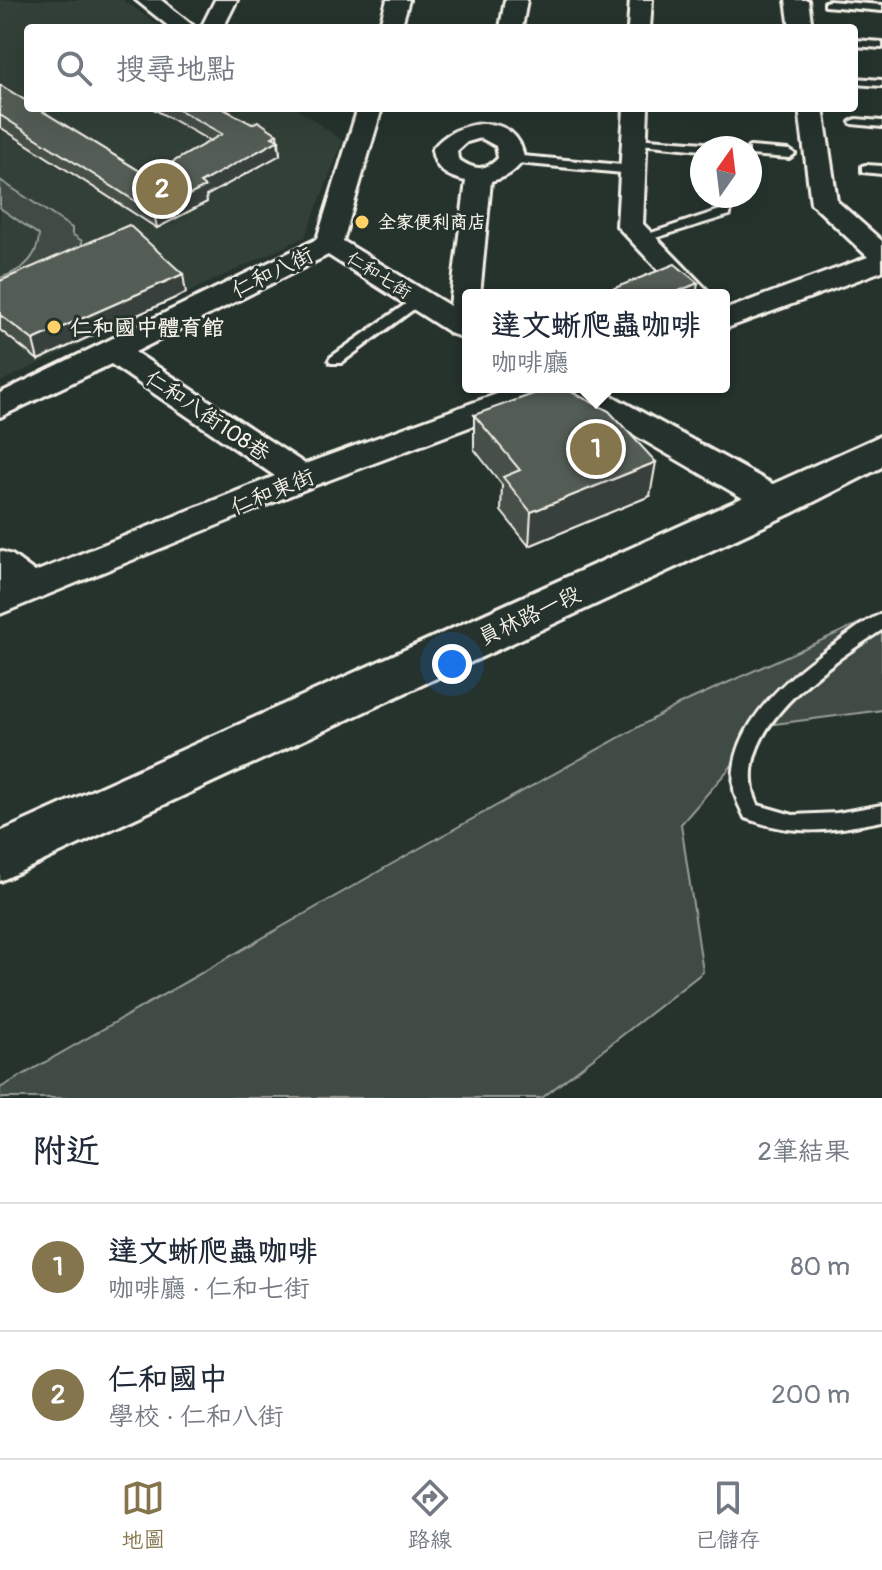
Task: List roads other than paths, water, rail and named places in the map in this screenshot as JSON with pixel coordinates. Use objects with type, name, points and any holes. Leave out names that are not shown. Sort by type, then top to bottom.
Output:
[{"type":"main road","name":"員林路一段","points":[[0,857],[777,502],[882,449]]},
{"type":"street","points":[[147,0],[180,24]]},
{"type":"street","points":[[214,24],[226,0]]},
{"type":"street","points":[[391,24],[398,0]]},
{"type":"street","points":[[512,24],[516,0]]},
{"type":"street","points":[[639,24],[641,0]]},
{"type":"street","points":[[797,0],[800,24]]},
{"type":"street","name":"仁和七街","points":[[362,112],[329,244],[462,327]]},
{"type":"street","points":[[636,112],[630,226],[692,289]]},
{"type":"street","points":[[730,318],[882,258],[824,203],[812,112]]},
{"type":"street","points":[[491,119],[511,147],[511,159],[500,171],[479,177],[459,172],[446,162],[444,150],[452,139],[491,119]]},
{"type":"street","points":[[469,289],[479,177]]},
{"type":"street","name":"仁和八街","points":[[0,406],[329,244]]},
{"type":"street","name":"仁和八街108巷","points":[[113,351],[302,478]]},
{"type":"street","name":"仁和東街","points":[[15,594],[302,478],[530,393]]},
{"type":"street","points":[[583,393],[777,502]]},
{"type":"street","points":[[0,564],[15,594]]},
{"type":"lane","points":[[829,4],[882,8]]},
{"type":"lane","points":[[858,43],[882,45]]},
{"type":"lane","points":[[858,81],[882,83]]},
{"type":"lane","points":[[856,122],[882,124]]},
{"type":"lane","points":[[634,141],[690,146]]},
{"type":"lane","points":[[762,152],[789,154]]},
{"type":"lane","points":[[511,159],[633,170]]},
{"type":"lane","points":[[866,169],[882,170]]},
{"type":"lane","points":[[642,238],[726,212],[726,208]]},
{"type":"lane","points":[[336,360],[417,300]]},
{"type":"lane","points":[[882,621],[781,695],[749,745],[743,789],[752,812],[793,823],[837,821],[882,813]]},
{"type":"place","name":"仁和國中","points":[[162,189]]},
{"type":"place","name":"全家便利商店","points":[[362,222]]},
{"type":"place","name":"仁和國中體育館","points":[[54,327]]},
{"type":"place","name":"達文蜥爬蟲咖啡","points":[[596,449]]}]
